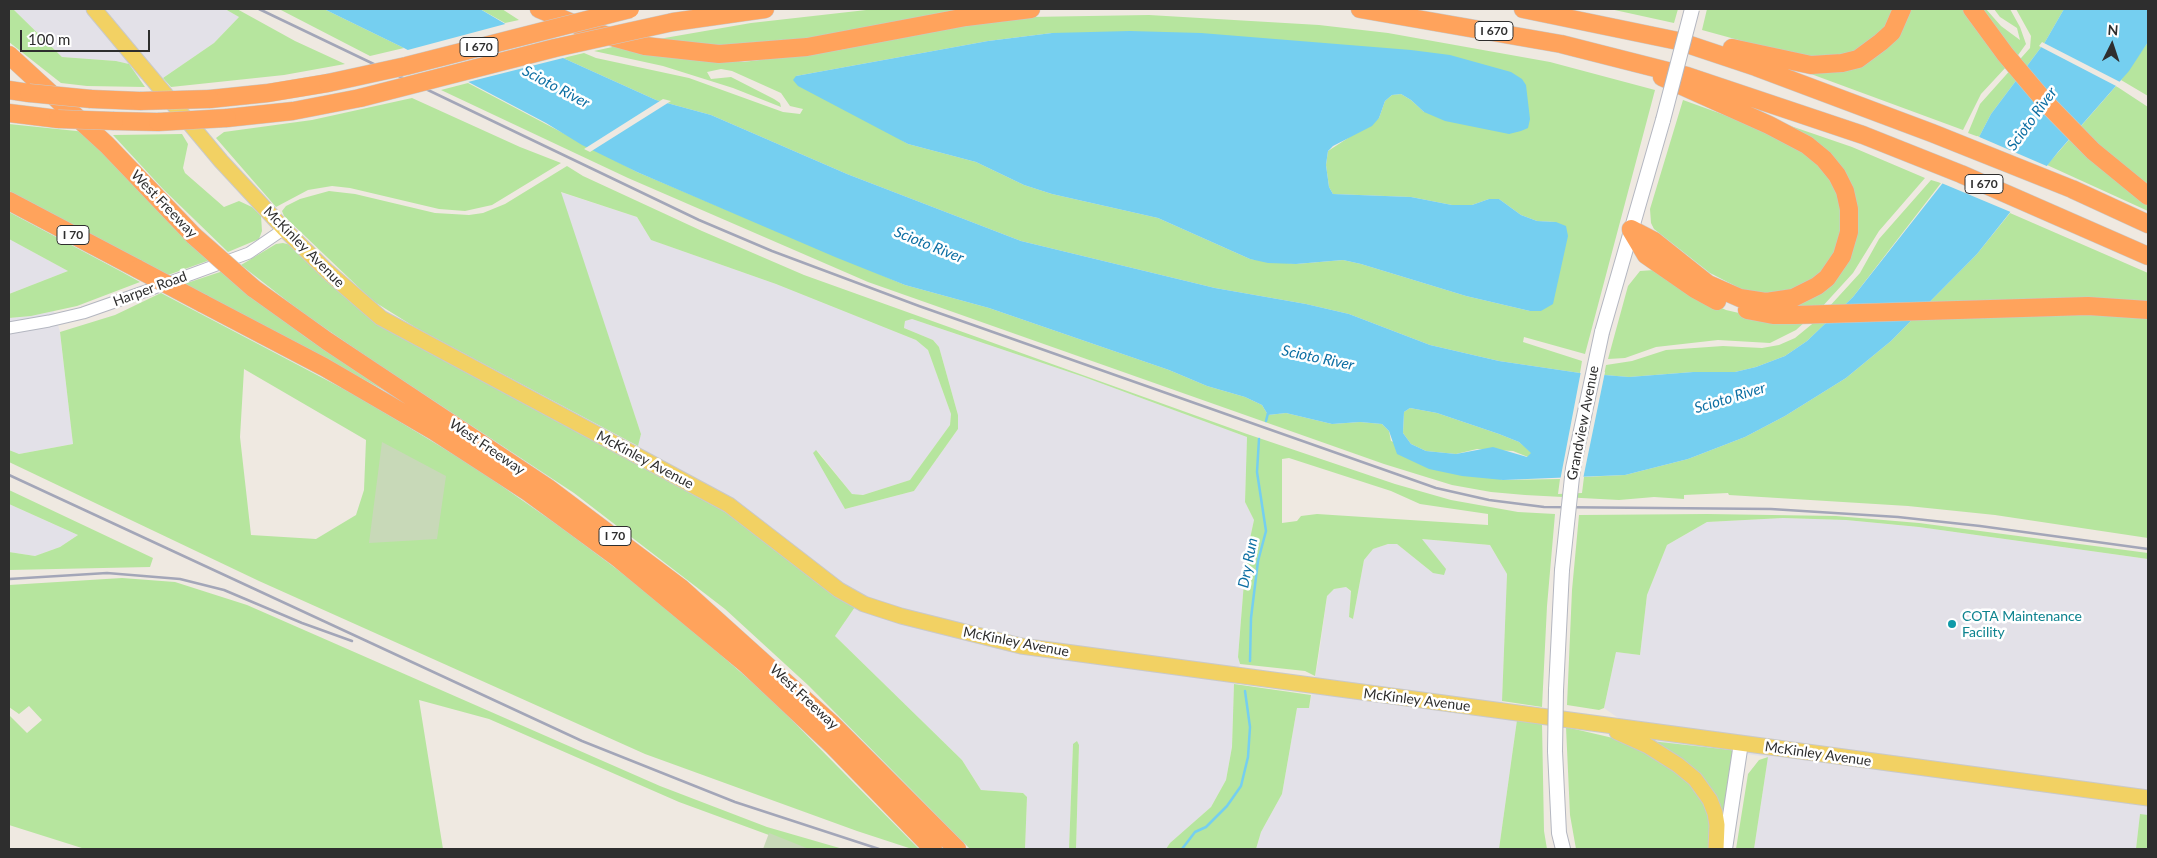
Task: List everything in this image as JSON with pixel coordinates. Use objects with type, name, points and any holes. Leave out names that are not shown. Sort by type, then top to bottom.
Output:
[{"type":"highway","points":[[538,9],[594,32],[645,46],[719,54],[807,48],[966,17],[1031,9]]},
{"type":"highway","name":"I 670","points":[[9,90],[91,99],[140,101],[210,99],[268,93],[328,83],[406,66],[630,9]]},
{"type":"highway","name":"I 670","points":[[9,113],[58,119],[158,122],[227,118],[294,111],[360,98],[555,48],[672,22],[765,9]]},
{"type":"highway","name":"I 670","points":[[1360,9],[1517,35],[1628,60],[1686,76],[1798,112],[1914,156],[2148,256]]},
{"type":"highway","name":"I 670","points":[[1523,9],[1678,41],[1932,132],[2072,189],[2148,224]]},
{"type":"highway","points":[[1678,41],[1729,48],[1811,65],[1842,63],[1858,59],[1881,42],[1892,32],[1902,9]]},
{"type":"highway","points":[[1972,9],[2004,54],[2048,105],[2094,151],[2148,196]]},
{"type":"highway","name":"West Freeway","points":[[9,55],[107,145],[194,236],[253,288],[327,342],[548,488],[636,552],[751,649],[833,724],[957,849]]},
{"type":"highway","points":[[1628,60],[1677,85],[1718,101],[1769,125],[1806,146],[1824,159],[1837,175],[1845,191],[1850,221],[1842,256],[1827,278],[1817,286],[1793,298],[1766,302],[1740,298],[1708,284],[1654,241],[1631,230]]},
{"type":"highway","name":"West Freeway","points":[[9,201],[386,402],[481,461],[573,525],[650,583],[746,664],[832,745],[933,849]]},
{"type":"highway","points":[[1631,230],[1646,255],[1711,298],[1729,306],[1750,311],[1795,315],[2088,306],[2148,310]]},
{"type":"main road","name":"McKinley Avenue","points":[[94,9],[209,147],[284,229],[328,272],[381,318],[729,504],[839,590],[864,604],[901,616],[1021,646],[2148,798]]},
{"type":"main road","name":"Grandview Avenue","points":[[1563,849],[1559,833],[1555,750],[1556,690],[1562,570],[1573,468],[1602,332],[1663,120],[1692,9]]},
{"type":"main road","points":[[1602,725],[1648,746],[1687,771],[1695,779],[1710,800],[1714,813],[1717,825],[1716,849]]},
{"type":"main road","points":[[1725,849],[1741,743]]},
{"type":"street","name":"Harper Road","points":[[9,328],[50,322],[83,313],[146,291],[249,253],[284,229]]},
{"type":"shaded area","points":[[13,9],[225,9],[239,17],[214,43],[163,78],[139,79],[129,64],[116,61],[62,57]]},
{"type":"shaded area","points":[[560,192],[637,217],[651,240],[776,284],[916,340],[928,350],[951,414],[950,425],[910,480],[863,495],[852,494],[817,450],[845,509],[914,491],[958,429],[958,415],[939,347],[933,340],[904,328],[905,321],[912,319],[1084,377],[1247,437],[1245,502],[1254,520],[1246,557],[1238,657],[1240,664],[1234,685],[1232,747],[1226,780],[1211,807],[1170,843],[1166,849],[1076,849],[1079,745],[1073,744],[1069,849],[1025,849],[1027,797],[1023,793],[981,790],[962,760],[835,636],[855,607],[629,459],[637,446],[641,434]]},
{"type":"shaded area","points":[[9,239],[68,271],[9,294]]},
{"type":"shaded area","points":[[54,311],[60,332],[73,444],[19,454],[9,450],[9,318]]},
{"type":"shaded area","points":[[9,504],[78,535],[60,547],[35,556],[9,552]]},
{"type":"shaded area","points":[[1783,518],[1846,520],[1919,527],[2148,559],[2148,815],[2140,815],[2136,849],[1754,849],[1768,757],[1651,741],[1604,708],[1616,652],[1640,655],[1647,595],[1667,545],[1707,522]]},
{"type":"shaded area","points":[[1421,539],[1490,545],[1507,574],[1502,701],[1517,720],[1499,849],[1256,849],[1261,832],[1282,794],[1297,708],[1309,708],[1327,596],[1334,589],[1346,587],[1351,592],[1349,617],[1353,619],[1364,560],[1373,549],[1388,544],[1397,544],[1433,573],[1445,569]]},
{"type":"green space","points":[[9,9],[13,9],[62,57],[116,61],[129,64],[145,87],[87,86],[61,83],[9,42]]},
{"type":"green space","points":[[225,9],[237,9],[295,41],[345,64],[284,75],[171,87],[163,78],[214,43],[239,17]]},
{"type":"green space","points":[[279,9],[324,9],[404,48],[370,56]]},
{"type":"green space","points":[[480,9],[502,9],[519,20],[505,23]]},
{"type":"green space","points":[[875,9],[971,9],[840,35],[742,47],[653,40],[751,23]]},
{"type":"green space","points":[[1610,9],[1678,9],[1674,23]]},
{"type":"green space","points":[[1707,9],[1896,9],[1890,22],[1864,50],[1824,59],[1786,53],[1702,30]]},
{"type":"green space","points":[[1907,9],[1966,9],[2007,66],[1981,94],[1963,130],[1811,74],[1811,70],[1844,68]]},
{"type":"green space","points":[[1979,9],[1986,9],[2001,26],[2020,40],[2017,28],[2000,17],[1994,9],[2010,9],[2020,27],[2026,44],[2016,58]]},
{"type":"green space","points":[[2016,9],[2064,9],[2045,42],[1991,114],[1979,137],[1968,133],[1980,104],[2030,48],[2031,36]]},
{"type":"green space","points":[[1149,15],[1319,25],[1388,33],[1550,62],[1655,90],[1585,354],[1524,337],[1523,342],[1582,361],[1580,373],[1499,361],[1430,345],[1349,314],[1306,304],[1215,288],[1021,241],[847,174],[711,115],[656,100],[563,58],[584,53],[596,58],[689,78],[783,112],[800,114],[803,109],[790,106],[781,93],[732,71],[721,69],[707,72],[711,79],[731,77],[774,99],[780,103],[781,107],[733,88],[663,66],[594,51],[617,46],[676,58],[743,62],[839,50],[982,22],[1029,17]],"holes":[[[1052,33],[1526,86],[1424,112],[1401,94],[1392,95],[1385,101],[1379,118],[1328,151],[1326,165],[1329,187],[1333,194],[1411,197],[1452,205],[1472,205],[1489,199],[1499,199],[1521,215],[1537,221],[1556,222],[1541,311],[1530,311],[1466,296],[1343,260],[1296,264],[1250,259],[1158,218],[1052,194],[1024,185],[976,162],[908,144],[796,76],[988,41]]]},
{"type":"green space","points":[[2148,42],[2148,96],[2121,80]]},
{"type":"green space","points":[[468,83],[637,172],[905,285],[989,308],[1169,370],[1207,386],[1245,397],[1262,405],[1268,415],[1286,413],[1332,424],[1360,422],[1382,424],[1389,431],[1391,441],[1503,480],[1560,479],[1558,494],[1582,493],[1584,477],[1625,475],[1688,459],[1745,437],[1785,416],[1846,378],[1891,341],[1977,254],[2010,213],[2148,273],[2148,305],[2045,312],[2148,316],[2148,538],[1995,515],[1908,506],[1729,495],[1728,493],[1684,495],[1684,499],[1654,497],[1619,500],[1491,492],[1452,485],[1384,464],[868,282],[628,178],[441,90]]},
{"type":"green space","points":[[2116,86],[2148,107],[2148,211],[2047,165]]},
{"type":"green space","points":[[412,98],[520,147],[561,163],[492,205],[465,211],[439,209],[350,188],[332,186],[308,190],[276,207],[216,138],[224,132],[312,120]]},
{"type":"green space","points":[[1683,100],[1744,122],[1806,152],[1833,180],[1844,215],[1836,253],[1819,275],[1796,289],[1770,294],[1747,292],[1710,273],[1654,229],[1651,223],[1650,209]]},
{"type":"green space","points":[[9,124],[86,132],[210,260],[168,275],[9,191]]},
{"type":"green space","points":[[1785,124],[1852,147],[1925,178],[1879,231],[1853,273],[1821,308],[1758,305],[1825,284],[1855,210]]},
{"type":"green space","points":[[182,134],[188,144],[183,168],[185,173],[224,207],[239,201],[252,207],[261,216],[262,231],[259,239],[228,252],[163,189],[113,135]]},
{"type":"green space","points":[[567,166],[583,176],[702,231],[804,275],[1247,434],[1395,484],[1451,500],[1518,512],[1555,514],[1547,606],[1542,707],[1502,701],[1507,574],[1490,545],[1422,539],[1446,569],[1444,575],[1433,573],[1397,544],[1388,544],[1373,549],[1364,560],[1353,619],[1349,617],[1351,591],[1346,587],[1334,589],[1327,596],[1315,676],[1305,671],[1240,664],[1238,657],[1246,557],[1254,520],[1245,502],[1247,437],[1084,377],[912,319],[905,321],[904,328],[933,340],[939,347],[958,415],[958,429],[914,491],[845,509],[813,453],[816,450],[852,494],[863,495],[910,480],[950,425],[951,414],[928,350],[916,340],[776,284],[651,240],[637,217],[561,192],[641,434],[638,446],[418,329],[373,301],[284,216],[282,211],[286,206],[300,199],[329,191],[355,194],[435,213],[469,215],[483,213],[505,204]],"holes":[[[1289,458],[1391,491],[1420,504],[1488,514],[1488,525],[1317,514],[1301,516],[1297,521],[1282,523],[1282,459]]]},
{"type":"green space","points":[[1931,180],[1941,183],[1853,297],[1807,341],[1785,356],[1756,367],[1735,372],[1693,372],[1629,377],[1604,375],[1606,365],[1632,361],[1666,350],[1723,346],[1762,348],[1779,345],[1795,338],[1817,320],[1860,273],[1879,239]]},
{"type":"green space","points":[[9,212],[140,282],[77,306],[31,316],[9,318],[9,294],[68,271],[9,239]]},
{"type":"green space","points":[[276,244],[291,245],[384,328],[738,519],[855,607],[835,636],[962,760],[981,790],[1023,793],[1027,797],[1025,849],[970,849],[809,686],[725,609],[574,493],[370,359],[300,311],[241,265]]},
{"type":"green space","points":[[1654,270],[1702,299],[1726,310],[1765,319],[1806,321],[1796,330],[1770,343],[1718,340],[1656,347],[1625,358],[1608,359],[1628,286],[1640,271]]},
{"type":"green space","points":[[223,271],[304,336],[391,394],[184,284]]},
{"type":"green space","points":[[161,293],[357,396],[473,466],[562,528],[658,600],[769,697],[919,849],[912,849],[857,831],[645,754],[259,581],[9,462],[9,450],[19,454],[73,444],[60,332],[115,315]],"holes":[[[244,369],[366,440],[364,490],[356,515],[316,539],[251,535],[240,437]]]},
{"type":"green space","points":[[1410,408],[1437,413],[1499,434],[1519,442],[1532,453],[1528,457],[1513,451],[1477,449],[1456,454],[1426,451],[1411,444],[1403,433],[1404,412]]},
{"type":"green space","points":[[382,442],[446,476],[437,539],[369,543]]},
{"type":"green space","points":[[9,490],[153,558],[150,567],[9,570],[9,552],[35,556],[60,547],[78,535],[9,504]]},
{"type":"green space","points":[[1579,515],[1836,516],[1919,523],[2148,553],[2148,559],[1919,527],[1846,520],[1783,518],[1707,522],[1667,545],[1647,595],[1640,655],[1616,652],[1604,708],[1599,710],[1567,705],[1572,590]]},
{"type":"green space","points":[[122,578],[175,582],[247,605],[660,786],[767,827],[843,849],[807,849],[679,802],[489,719],[419,700],[443,849],[85,849],[9,825],[9,715],[27,733],[42,720],[29,706],[19,714],[9,707],[9,585]]},
{"type":"green space","points":[[1234,684],[1311,695],[1309,708],[1297,708],[1282,794],[1261,832],[1256,849],[1166,849],[1170,843],[1211,807],[1226,780],[1232,747]]},
{"type":"green space","points":[[1517,720],[1542,723],[1544,831],[1547,849],[1499,849]]},
{"type":"green space","points":[[1566,727],[1630,742],[1693,782],[1711,813],[1712,849],[1576,849],[1570,815]]},
{"type":"green space","points":[[1077,741],[1079,745],[1076,849],[1069,849],[1073,744]]},
{"type":"green space","points":[[1651,741],[1731,750],[1735,753],[1726,817],[1719,815]]},
{"type":"green space","points":[[1768,757],[1754,849],[1736,849],[1748,774],[1759,760]]},
{"type":"green space","points":[[2140,814],[2148,815],[2148,849],[2136,849]]},
{"type":"green space","points":[[769,833],[809,849],[763,849]]},
{"type":"water","name":"Scioto River","points":[[324,9],[480,9],[563,58],[656,100],[711,115],[847,174],[1021,241],[1215,288],[1306,304],[1349,314],[1430,345],[1499,361],[1580,373],[1629,377],[1693,372],[1735,372],[1756,367],[1785,356],[1807,341],[1853,297],[1979,137],[1991,114],[2045,42],[2064,9],[2148,9],[2148,42],[2129,71],[2058,152],[1977,254],[1891,341],[1846,378],[1785,416],[1745,437],[1688,459],[1625,475],[1503,480],[1462,476],[1429,469],[1397,454],[1389,431],[1382,424],[1360,422],[1332,424],[1286,413],[1268,415],[1262,405],[1245,397],[1207,386],[1169,370],[989,308],[905,285],[637,172],[582,145],[546,123],[404,48]],"holes":[[[1410,408],[1437,413],[1519,442],[1531,453],[1527,457],[1493,447],[1456,454],[1426,451],[1411,444],[1403,433],[1404,412]]]},
{"type":"water","points":[[1130,31],[1201,33],[1411,50],[1450,55],[1511,72],[1522,79],[1526,85],[1530,119],[1528,128],[1509,134],[1445,121],[1424,112],[1401,94],[1392,95],[1385,101],[1379,118],[1372,126],[1333,146],[1328,151],[1326,165],[1329,187],[1333,194],[1411,197],[1452,205],[1472,205],[1489,199],[1499,199],[1521,215],[1537,221],[1556,222],[1566,226],[1568,236],[1553,304],[1541,311],[1530,311],[1466,296],[1343,260],[1296,264],[1268,263],[1250,259],[1158,218],[1052,194],[1024,185],[976,162],[908,144],[798,86],[793,80],[796,76],[988,41],[1052,33]]},
{"type":"pier","points":[[509,23],[567,57],[464,83],[404,51]]},
{"type":"pier","points":[[2042,42],[2122,83],[2118,87],[2039,46]]},
{"type":"pier","points":[[663,99],[671,101],[590,152],[584,149]]},
{"type":"pier","points":[[1977,136],[2049,167],[2013,213],[1939,182]]},
{"type":"pier","points":[[1581,371],[1605,372],[1583,479],[1560,481]]},
{"type":"waterway","name":"Dry Run","points":[[1266,421],[1268,413]]},
{"type":"waterway","name":"Dry Run","points":[[1250,661],[1251,618],[1258,561],[1266,531],[1257,472],[1259,439]]},
{"type":"waterway","name":"Dry Run","points":[[1182,849],[1195,832],[1206,827],[1227,806],[1241,786],[1248,757],[1250,727],[1245,691]]},
{"type":"railway","points":[[259,9],[699,220],[772,251],[919,306],[1436,488],[1489,500],[1544,507],[1771,509],[1898,517],[2148,549]]},
{"type":"railway","points":[[9,475],[582,741],[735,802],[879,849]]},
{"type":"railway","points":[[9,579],[107,573],[180,579],[224,590],[302,623],[352,641]]},
{"type":"place","name":"COTA Maintenance Facility","points":[[1952,624]]}]
